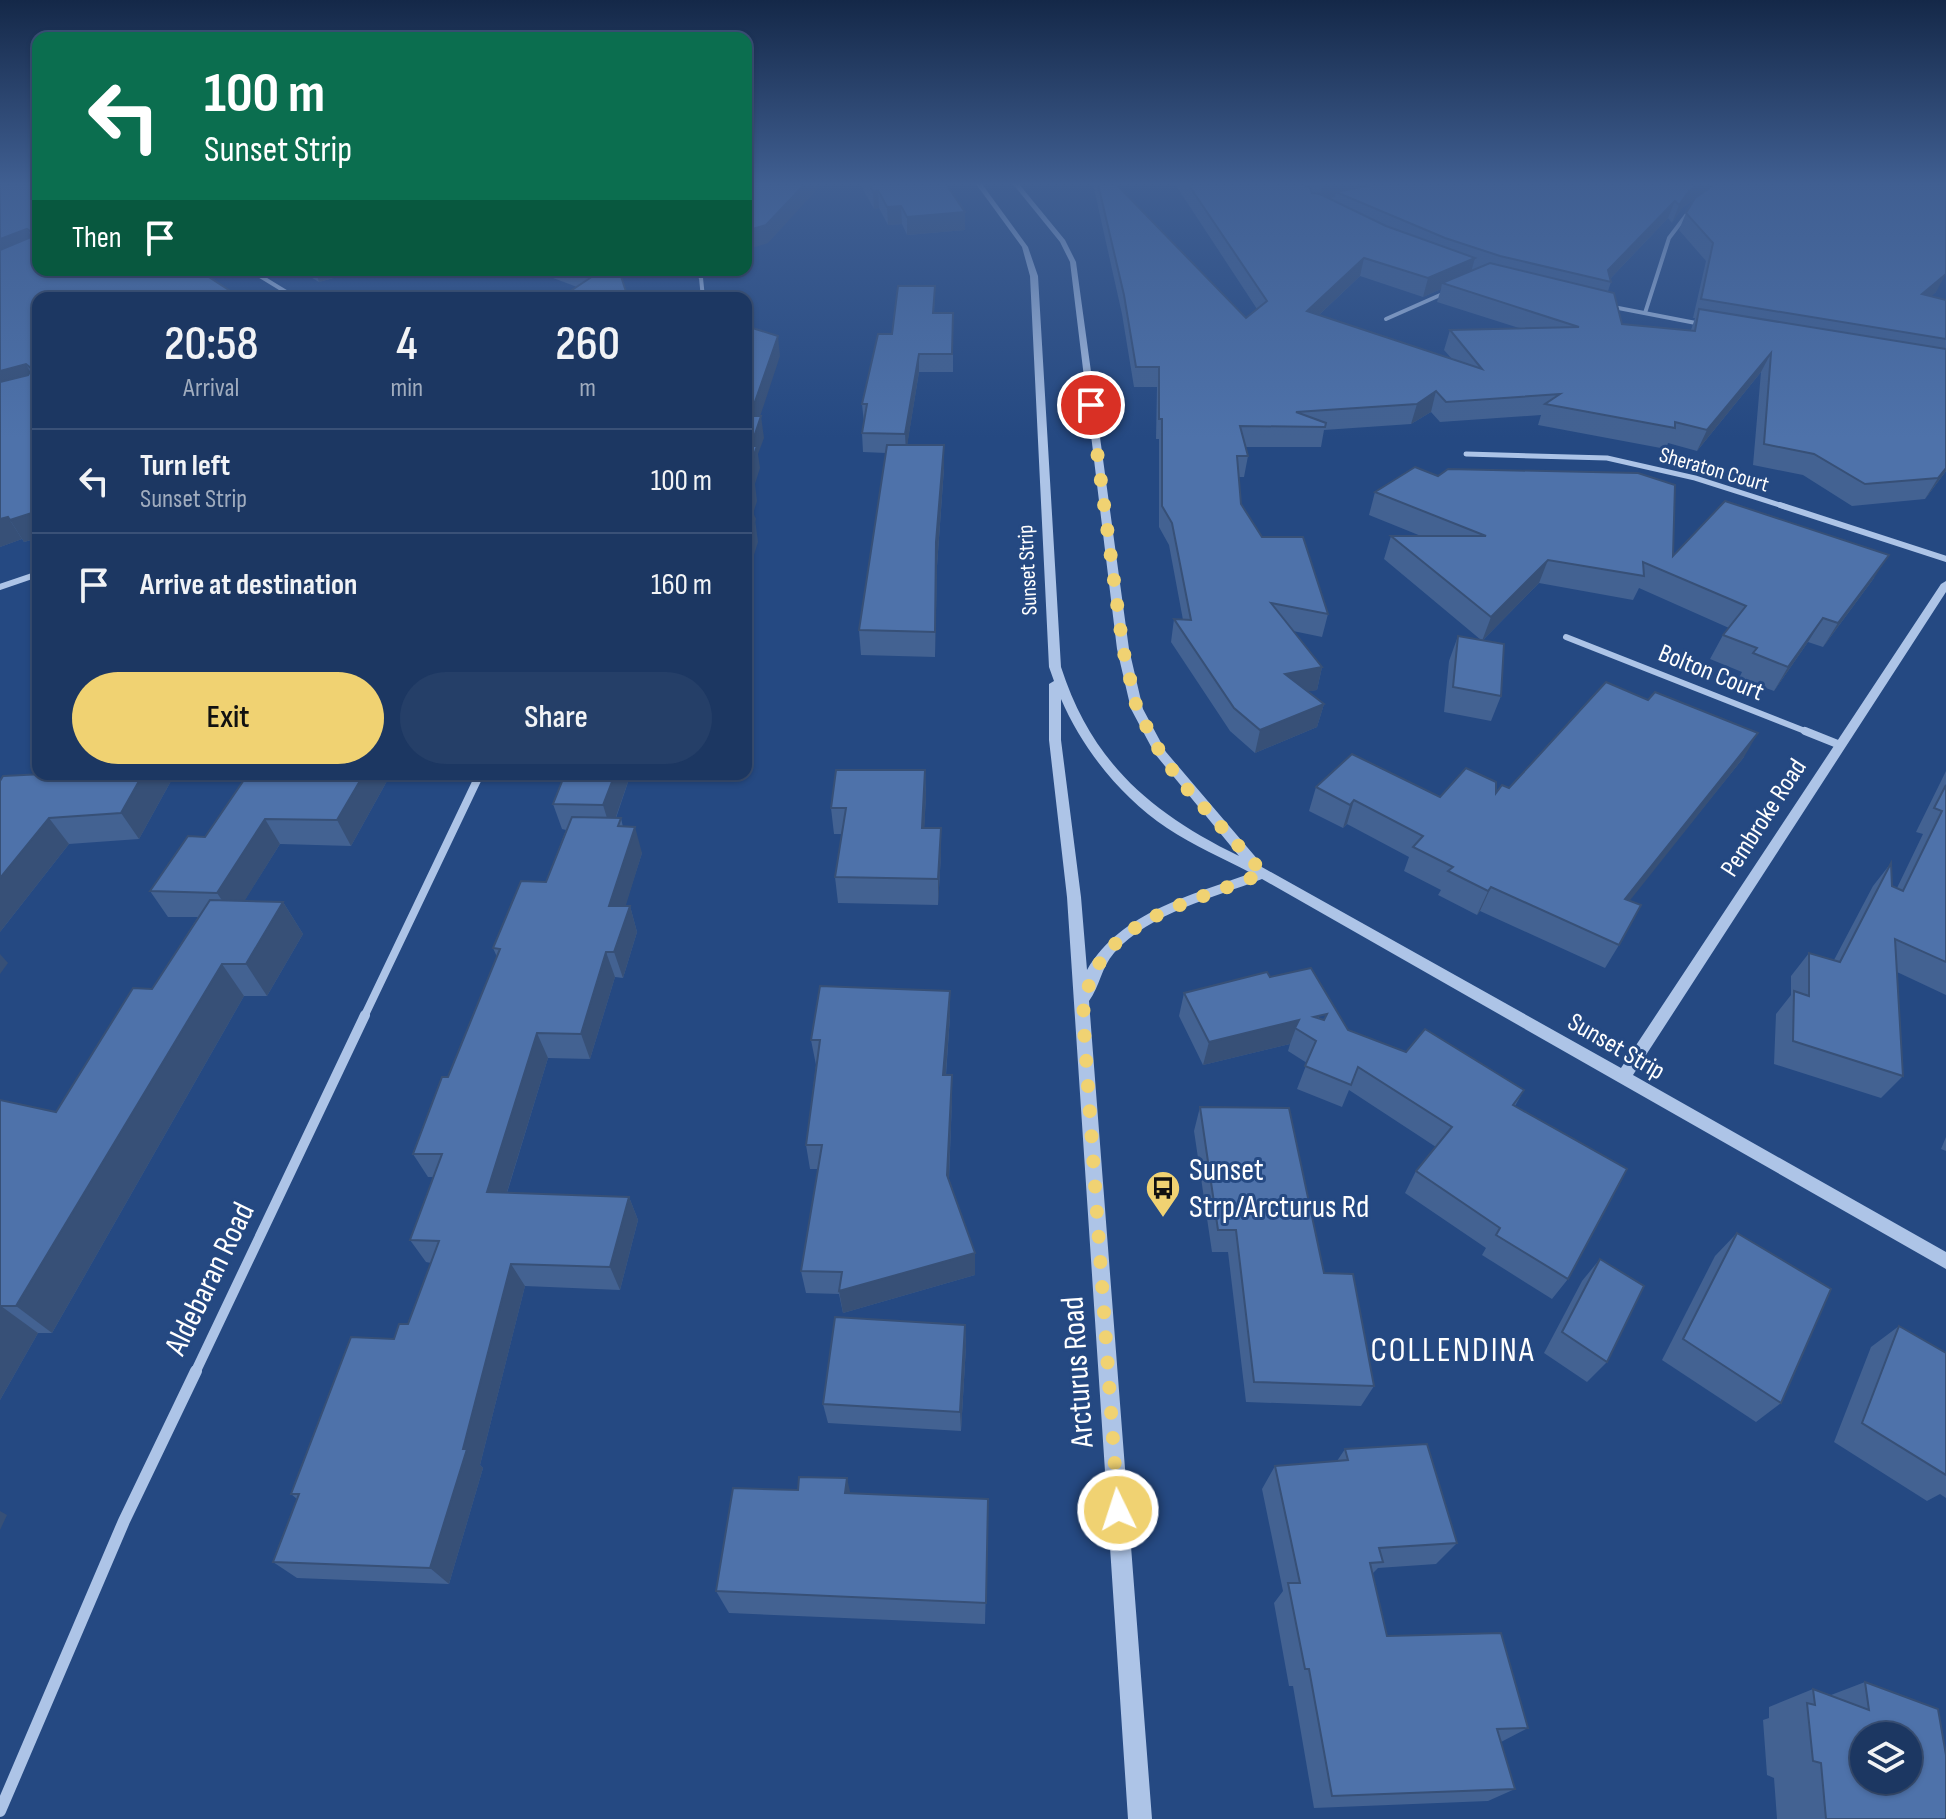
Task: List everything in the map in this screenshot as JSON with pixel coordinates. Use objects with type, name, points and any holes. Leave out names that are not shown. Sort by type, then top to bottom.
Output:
[{"type":"street","name":"Sunset Strip","points":[[1032,269],[1055,667],[1064,698],[1079,727],[1144,803],[1182,831],[1263,873],[1946,1261]]},
{"type":"street","name":"Sunset Strip","points":[[1074,269],[1123,649],[1137,709],[1161,754],[1180,781],[1263,873]]},
{"type":"street","points":[[1645,313],[1658,269]]},
{"type":"street","points":[[260,276],[286,292]]},
{"type":"street","points":[[1386,319],[1455,288]]},
{"type":"street","points":[[1601,304],[1705,325]]},
{"type":"street","name":"Sheraton Court","points":[[1466,454],[1607,458],[1680,474],[1946,559]]},
{"type":"street","points":[[0,587],[32,576]]},
{"type":"street","name":"Pembroke Road","points":[[1623,1078],[1946,584]]},
{"type":"street","name":"Bolton Court","points":[[1566,637],[1840,745]]},
{"type":"street","name":"Arcturus Road","points":[[1055,667],[1055,740],[1074,897],[1140,1819]]},
{"type":"street","name":"Aldebaran Road","points":[[0,1811],[124,1521],[477,780]]},
{"type":"street","name":"Arcturus Road","points":[[1083,1016],[1091,978],[1111,946],[1124,934],[1138,924],[1263,873]]},
{"type":"building","points":[[0,269],[32,269],[32,276],[207,276],[232,292],[32,292],[32,369],[26,364],[0,371]]},
{"type":"building","points":[[1118,269],[1198,269],[1246,318],[1267,301],[1245,269],[1352,269],[1307,311],[1482,369],[1450,330],[1579,327],[1442,283],[1476,269],[1514,269],[1614,293],[1622,324],[1695,331],[1699,309],[1946,349],[1946,468],[1938,478],[1865,484],[1814,454],[1764,444],[1771,353],[1707,430],[1675,422],[1675,428],[1545,404],[1560,394],[1446,402],[1436,391],[1417,404],[1296,412],[1326,423],[1325,427],[1240,426],[1248,456],[1237,456],[1241,504],[1262,537],[1303,537],[1328,614],[1271,603],[1322,667],[1285,674],[1324,704],[1260,730],[1234,708],[1174,619],[1191,620],[1172,523],[1162,506],[1159,367],[1136,367]]},
{"type":"building","points":[[1399,269],[1449,269],[1428,278]]},
{"type":"building","points":[[1555,269],[1609,269],[1611,282]]},
{"type":"building","points":[[1707,269],[1946,269],[1946,274],[1922,294],[1946,300],[1946,339],[1701,299]]},
{"type":"building","points":[[593,276],[621,276],[626,292],[569,292]]},
{"type":"building","points":[[898,286],[935,286],[933,313],[953,313],[952,354],[919,354],[905,434],[862,433],[867,404],[862,404],[878,334],[892,334]]},
{"type":"building","points":[[752,328],[778,336],[752,410]]},
{"type":"building","points":[[32,369],[32,513],[10,520],[8,517],[0,519],[0,382],[28,375]]},
{"type":"building","points":[[752,416],[761,416],[752,443]]},
{"type":"building","points":[[887,445],[944,445],[936,542],[935,632],[859,630]]},
{"type":"building","points":[[1415,467],[1438,476],[1448,469],[1638,473],[1675,485],[1673,556],[1725,501],[1889,555],[1838,623],[1823,618],[1788,667],[1753,653],[1757,648],[1723,635],[1746,606],[1643,562],[1644,576],[1548,560],[1491,617],[1391,536],[1486,536],[1375,492]]},
{"type":"building","points":[[1458,636],[1504,644],[1501,696],[1453,687]]},
{"type":"building","points":[[1606,682],[1648,700],[1655,692],[1758,733],[1625,899],[1641,905],[1619,945],[1491,887],[1488,891],[1448,871],[1453,867],[1413,847],[1423,836],[1354,800],[1350,805],[1316,787],[1352,754],[1440,797],[1466,768],[1496,782],[1496,793],[1502,785],[1509,788]]},
{"type":"building","points":[[836,770],[925,770],[922,828],[941,828],[938,879],[835,877],[846,808],[831,808]]},
{"type":"building","points":[[32,775],[32,780],[140,780],[121,813],[49,818],[0,878],[0,781],[3,776]]},
{"type":"building","points":[[244,780],[360,780],[337,820],[265,819],[217,893],[150,891],[188,836],[205,837]]},
{"type":"building","points":[[563,780],[613,780],[603,805],[553,804]]},
{"type":"building","points":[[1946,785],[1946,962],[1895,939],[1903,1076],[1793,1041],[1794,991],[1809,996],[1809,953],[1840,962],[1891,863],[1892,886],[1903,891],[1942,811],[1934,808]]},
{"type":"building","points":[[572,817],[621,818],[618,826],[635,827],[609,906],[630,906],[614,952],[606,952],[581,1034],[537,1033],[487,1192],[629,1197],[610,1267],[511,1264],[463,1449],[467,1449],[430,1568],[273,1562],[299,1494],[291,1494],[351,1337],[394,1339],[399,1324],[408,1324],[439,1241],[410,1240],[442,1154],[413,1154],[442,1077],[448,1077],[500,949],[493,948],[521,881],[546,882]]},
{"type":"building","points":[[210,900],[283,902],[246,964],[222,964],[16,1306],[1,1306],[0,1309],[0,1100],[56,1112],[133,988],[152,989]]},
{"type":"building","points":[[1311,968],[1348,1030],[1406,1052],[1425,1029],[1524,1090],[1513,1105],[1627,1169],[1568,1279],[1496,1235],[1500,1228],[1416,1171],[1452,1127],[1358,1067],[1351,1085],[1305,1066],[1316,1041],[1295,1028],[1299,1020],[1209,1042],[1184,993],[1267,972],[1270,977]]},
{"type":"building","points":[[820,986],[950,991],[943,1075],[952,1075],[947,1175],[975,1253],[839,1291],[842,1272],[801,1271],[822,1145],[806,1145],[820,1040],[811,1040]]},
{"type":"building","points":[[1200,1107],[1289,1108],[1324,1273],[1353,1274],[1374,1386],[1254,1382],[1236,1230],[1218,1230]]},
{"type":"building","points":[[1737,1233],[1831,1289],[1781,1403],[1683,1339]]},
{"type":"building","points":[[1600,1259],[1644,1286],[1607,1362],[1562,1332]]},
{"type":"building","points":[[835,1317],[965,1325],[960,1412],[823,1404]]},
{"type":"building","points":[[1899,1326],[1946,1353],[1946,1475],[1862,1423]]},
{"type":"building","points":[[1427,1444],[1457,1543],[1379,1548],[1383,1562],[1370,1563],[1387,1636],[1501,1633],[1528,1728],[1497,1729],[1515,1789],[1332,1796],[1309,1669],[1305,1669],[1288,1583],[1300,1583],[1275,1466],[1348,1460],[1345,1449]]},
{"type":"building","points":[[799,1477],[847,1478],[845,1493],[988,1499],[986,1603],[716,1591],[733,1488],[798,1490]]},
{"type":"building","points":[[1865,1682],[1938,1709],[1946,1755],[1946,1819],[1826,1819],[1821,1763],[1813,1761],[1807,1703],[1815,1705],[1813,1689],[1869,1710]]},
{"type":"place","name":"Sunset Strp/Arcturus Rd","points":[[1163,1219]]},
{"type":"district","name":"COLLENDINA","points":[[1453,1350]]},
{"type":"route","points":[[1091,405],[1123,649],[1137,709],[1161,754],[1180,781],[1263,873],[1138,924],[1111,946],[1096,967],[1087,988],[1083,1016],[1118,1510]]}]
